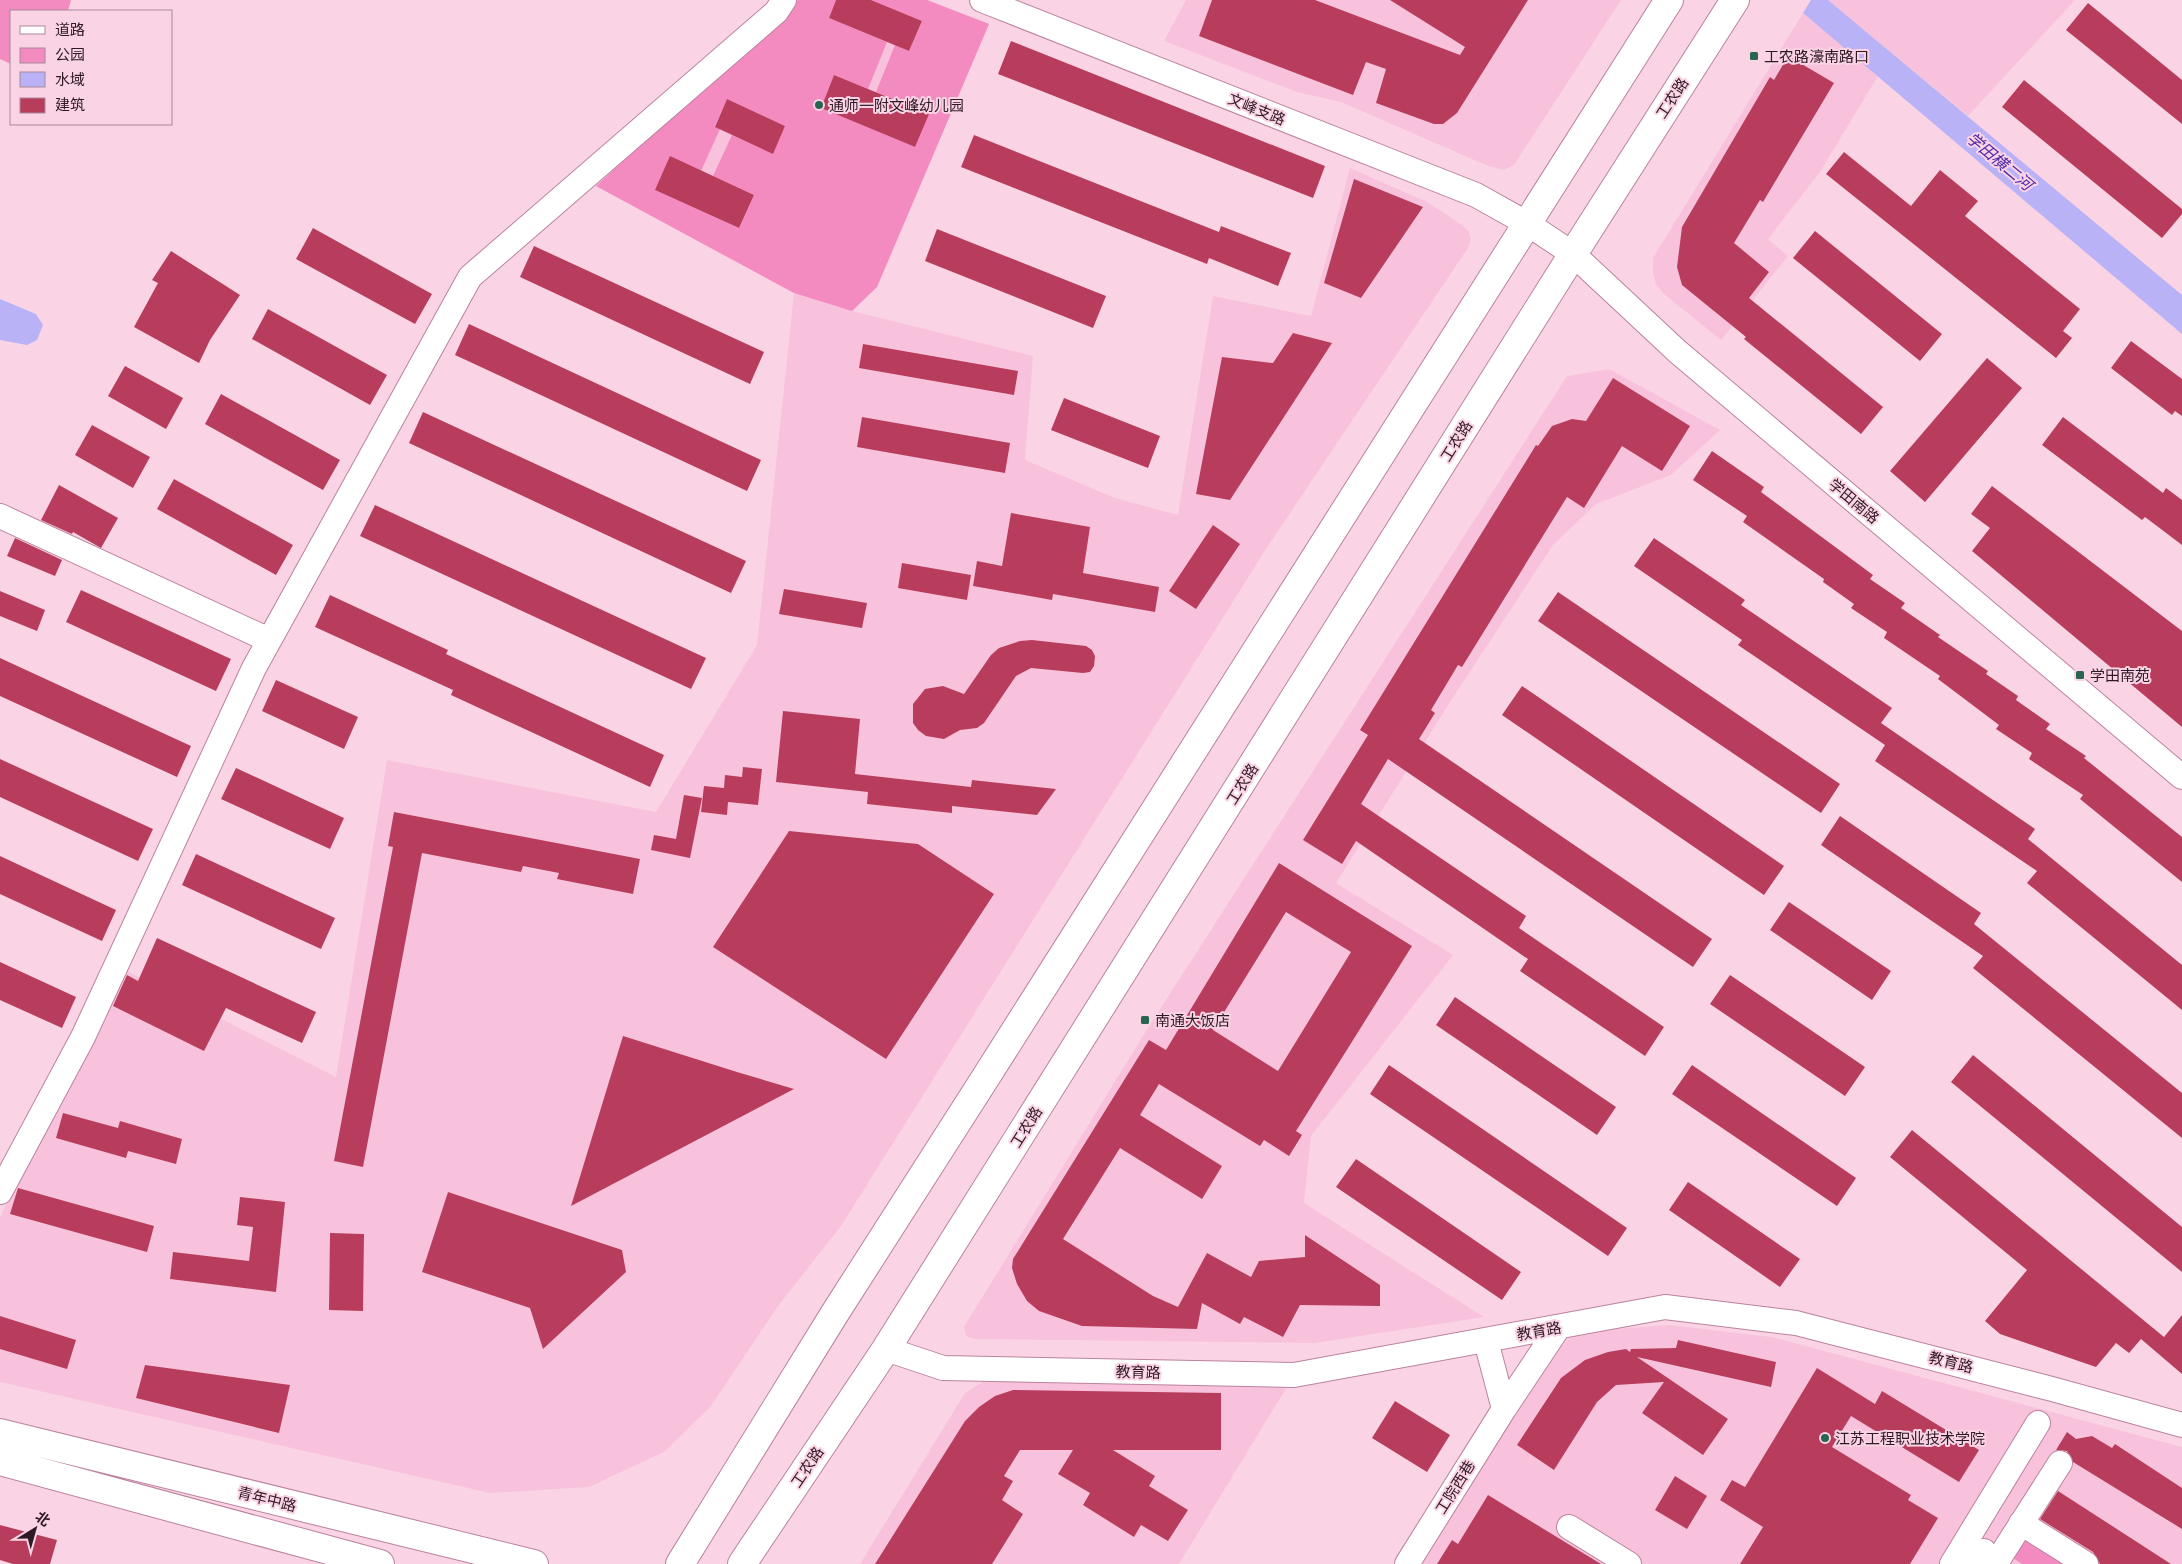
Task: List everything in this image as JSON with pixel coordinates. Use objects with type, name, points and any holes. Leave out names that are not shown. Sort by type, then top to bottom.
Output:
[{"type":"main road","points":[[680,1564],[835,1312],[1528,224],[1668,0]]},
{"type":"main road","name":"工农路","points":[[742,1564],[886,1349],[1573,254],[1735,0]]},
{"type":"main road","name":"青年中路","points":[[0,1433],[534,1564]]},
{"type":"main road","points":[[0,1460],[380,1564]]},
{"type":"street","points":[[0,1192],[83,1038],[254,668],[470,277],[776,12],[784,0]]},
{"type":"street","name":"文峰支路","points":[[982,0],[1476,195],[1528,224]]},
{"type":"street","name":"学田南路","points":[[1528,224],[1573,254],[1678,352],[2182,777]]},
{"type":"street","points":[[0,516],[269,640]]},
{"type":"street","name":"教育路","points":[[886,1349],[943,1368],[1294,1375],[1665,1307],[1796,1323],[2052,1389],[2182,1425]]},
{"type":"street","name":"工院西巷","points":[[1407,1564],[1558,1328]]},
{"type":"street","points":[[1486,1341],[1504,1410]]},
{"type":"street","points":[[1986,1556],[2038,1423]]},
{"type":"street","points":[[1952,1564],[1986,1556],[2021,1522],[2060,1463]]},
{"type":"street","points":[[2021,1522],[2086,1564]]},
{"type":"street","points":[[1569,1527],[1629,1564]]},
{"type":"shaded area","points":[[798,0],[927,0],[989,24],[877,287],[852,311],[1033,356],[1025,460],[1115,498],[1178,515],[1213,296],[1311,316],[1350,168],[1427,202],[1461,224],[1469,232],[1471,239],[1468,248],[1266,549],[841,1226],[778,1306],[711,1406],[664,1452],[589,1487],[490,1493],[0,1382],[0,1218],[121,968],[336,1077],[387,760],[656,812],[757,645],[794,293],[596,186]]},
{"type":"shaded area","points":[[1186,0],[1621,0],[1514,165],[1504,170],[1488,166],[1341,102],[1297,92],[1164,41]]},
{"type":"shaded area","points":[[1828,0],[2075,0],[1968,116]]},
{"type":"shaded area","points":[[1803,13],[1878,76],[1820,172],[1768,239],[1788,256],[1721,340],[1664,294],[1656,284],[1653,274],[1653,258]]},
{"type":"shaded area","points":[[1609,369],[1720,430],[1671,475],[1596,504],[1553,545],[1452,699],[1336,883],[1453,955],[1311,1136],[1304,1203],[1484,1317],[1315,1343],[974,1339],[966,1336],[964,1327],[1146,1031],[1567,376]]},
{"type":"shaded area","name":"江苏工程职业技术学院","points":[[1669,1325],[1772,1337],[2182,1447],[2182,1564],[1419,1564],[1551,1356],[1576,1332]]},
{"type":"shaded area","points":[[989,1378],[1287,1387],[1179,1564],[860,1564],[965,1393]]},
{"type":"green space","points":[[0,0],[71,0],[68,10],[10,10],[10,64],[0,59]]},
{"type":"green space","name":"通师一附文峰幼儿园","points":[[798,0],[836,0],[829,18],[887,42],[868,89],[834,75],[821,108],[915,147],[928,114],[876,92],[895,45],[909,51],[922,21],[871,0],[927,0],[989,24],[877,287],[852,311],[794,293],[596,186]],"holes":[[[727,99],[785,126],[772,153],[732,135],[713,176],[754,195],[739,228],[655,190],[701,171],[720,129],[715,126]]]},
{"type":"green space","points":[[2024,1534],[2071,1564],[2022,1564],[2010,1556]]},
{"type":"water","name":"学田横二河","points":[[1811,0],[1828,0],[2182,295],[2182,334],[1803,13]]},
{"type":"water","points":[[0,299],[36,314],[43,325],[37,340],[27,345],[0,340]]},
{"type":"building","points":[[836,0],[871,0],[922,21],[909,51],[829,18]]},
{"type":"building","points":[[1212,0],[1315,0],[1460,55],[1465,47],[1390,0],[1528,0],[1457,113],[1443,124],[1434,124],[1376,103],[1386,69],[1366,62],[1353,95],[1199,36]]},
{"type":"building","points":[[2088,3],[2182,80],[2182,124],[2066,30]]},
{"type":"building","points":[[1011,41],[1325,166],[1313,198],[998,74]]},
{"type":"building","points":[[1788,56],[1834,83],[1763,202],[1760,200],[1734,243],[1769,272],[1749,298],[1883,407],[1861,434],[1744,339],[1746,337],[1682,285],[1677,267],[1682,227],[1770,77],[1774,80]]},
{"type":"building","points":[[834,75],[929,114],[915,147],[821,108]]},
{"type":"building","points":[[2024,80],[2182,209],[2182,214],[2162,238],[2002,107]]},
{"type":"building","points":[[727,99],[785,126],[773,154],[715,127]]},
{"type":"building","points":[[974,135],[1219,232],[1221,226],[1291,253],[1278,286],[1209,258],[1207,264],[961,167]]},
{"type":"building","points":[[1844,152],[1911,206],[1940,170],[1978,201],[1965,216],[2080,309],[2063,331],[2072,338],[2056,358],[1826,174]]},
{"type":"building","points":[[670,156],[754,195],[739,228],[655,190]]},
{"type":"building","points":[[1354,179],[1423,207],[1361,298],[1324,283]]},
{"type":"building","points":[[313,228],[432,294],[415,324],[296,259]]},
{"type":"building","points":[[937,229],[1106,296],[1093,328],[925,261]]},
{"type":"building","points":[[1815,231],[1942,334],[1920,361],[1793,258]]},
{"type":"building","points":[[534,246],[764,352],[750,384],[520,277]]},
{"type":"building","points":[[171,251],[240,295],[210,340],[199,363],[134,327],[158,283],[152,280]]},
{"type":"building","points":[[268,309],[387,375],[370,405],[252,339]]},
{"type":"building","points":[[469,324],[761,460],[747,491],[455,355]]},
{"type":"building","points":[[1293,333],[1332,343],[1230,500],[1196,494],[1222,357],[1273,363]]},
{"type":"building","points":[[2131,341],[2182,379],[2182,416],[2175,411],[2172,415],[2111,368]]},
{"type":"building","points":[[863,344],[1018,371],[1014,395],[859,368]]},
{"type":"building","points":[[1987,358],[2022,388],[1925,502],[1890,471]]},
{"type":"building","points":[[125,366],[183,398],[166,429],[108,396]]},
{"type":"building","points":[[1613,378],[1690,426],[1662,471],[1622,446],[1584,508],[1567,497],[1462,667],[1458,665],[1431,710],[1435,713],[1419,739],[1712,939],[1693,967],[1388,759],[1361,804],[1526,916],[1519,928],[1664,1027],[1645,1056],[1520,971],[1528,959],[1356,841],[1342,864],[1303,840],[1368,735],[1360,730],[1536,445],[1538,446],[1552,426],[1572,419],[1586,421]]},
{"type":"building","points":[[221,394],[340,460],[323,490],[205,424]]},
{"type":"building","points":[[1064,398],[1160,436],[1148,468],[1051,430]]},
{"type":"building","points":[[423,412],[746,561],[731,593],[409,443]]},
{"type":"building","points":[[862,417],[1010,443],[1005,473],[857,447]]},
{"type":"building","points":[[2063,417],[2163,493],[2166,488],[2182,500],[2182,545],[2145,517],[2142,520],[2042,445]]},
{"type":"building","points":[[92,425],[150,457],[133,488],[75,455]]},
{"type":"building","points":[[1712,451],[1764,487],[1761,492],[1873,575],[1870,579],[1905,603],[1901,608],[1940,635],[1938,637],[1988,671],[1986,674],[2018,696],[2016,700],[2050,724],[2046,729],[2086,756],[2084,758],[2182,837],[2182,882],[2080,799],[2083,795],[2029,759],[2032,753],[1996,729],[1999,725],[1938,679],[1940,676],[1884,638],[1887,632],[1851,608],[1854,604],[1823,582],[1824,579],[1743,522],[1747,516],[1693,480]]},
{"type":"building","points":[[174,479],[293,545],[276,575],[157,509]]},
{"type":"building","points":[[59,485],[118,518],[101,548],[73,532],[72,534],[41,520]]},
{"type":"building","points":[[1992,486],[2182,631],[2182,727],[1972,551],[1990,528],[1971,514]]},
{"type":"building","points":[[375,505],[706,658],[691,689],[360,536]]},
{"type":"building","points":[[1011,513],[1090,527],[1083,573],[1159,587],[1155,612],[1053,594],[1052,600],[973,586],[977,561],[1002,566]]},
{"type":"building","points":[[1213,525],[1240,544],[1196,609],[1169,591]]},
{"type":"building","points":[[15,538],[62,560],[55,576],[7,556]]},
{"type":"building","points":[[1654,538],[1745,600],[1741,605],[1892,708],[1881,723],[2035,829],[2028,839],[2182,965],[2182,1010],[2027,883],[2037,871],[1875,761],[1885,745],[1738,645],[1742,640],[1634,566]]},
{"type":"building","points":[[902,563],[971,575],[967,600],[898,588]]},
{"type":"building","points":[[784,589],[867,603],[862,628],[779,614]]},
{"type":"building","points":[[81,590],[231,659],[216,691],[66,622]]},
{"type":"building","points":[[0,591],[45,610],[37,631],[0,616]]},
{"type":"building","points":[[1558,592],[1840,784],[1821,813],[1538,621]]},
{"type":"building","points":[[330,595],[448,650],[446,654],[664,755],[650,787],[451,695],[453,690],[315,627]]},
{"type":"building","points":[[1032,640],[1086,646],[1092,650],[1095,656],[1094,666],[1090,672],[1083,673],[1031,668],[1016,676],[984,723],[977,728],[960,730],[944,739],[926,736],[918,730],[913,723],[913,704],[925,689],[943,686],[964,694],[991,655],[999,648],[1020,641]]},
{"type":"building","points":[[0,658],[191,746],[177,777],[0,696]]},
{"type":"building","points":[[276,680],[358,717],[344,749],[262,711]]},
{"type":"building","points":[[1522,686],[1784,866],[1764,895],[1502,715]]},
{"type":"building","points":[[783,711],[860,719],[855,774],[971,787],[972,780],[1056,789],[1037,815],[952,806],[952,813],[867,804],[868,792],[776,782]]},
{"type":"building","points":[[0,759],[153,829],[138,861],[0,797]]},
{"type":"building","points":[[743,767],[762,769],[758,805],[728,802],[727,815],[701,812],[704,786],[724,788],[725,775],[742,777]]},
{"type":"building","points":[[236,768],[344,818],[330,849],[221,799]]},
{"type":"building","points":[[684,795],[702,798],[690,858],[651,850],[654,835],[676,839]]},
{"type":"building","points":[[394,812],[640,859],[633,894],[557,879],[559,873],[523,866],[521,872],[422,853],[363,1167],[334,1161],[393,847],[388,846]]},
{"type":"building","points":[[1840,816],[1981,913],[1974,924],[2182,1093],[2182,1138],[1973,968],[1983,956],[1821,845]]},
{"type":"building","points":[[789,831],[918,844],[994,894],[886,1059],[713,947]]},
{"type":"building","points":[[196,854],[335,918],[321,949],[182,885]]},
{"type":"building","points":[[0,856],[116,910],[102,941],[0,894]]},
{"type":"building","points":[[1279,863],[1412,946],[1296,1131],[1302,1135],[1289,1156],[1264,1140],[1260,1146],[1159,1084],[1140,1115],[1222,1166],[1202,1199],[1120,1148],[1063,1239],[1153,1296],[1178,1307],[1207,1253],[1251,1277],[1259,1261],[1305,1257],[1305,1235],[1380,1285],[1380,1306],[1300,1305],[1283,1337],[1244,1317],[1240,1324],[1202,1303],[1197,1329],[1082,1326],[1039,1311],[1027,1301],[1017,1284],[1012,1268],[1013,1259],[1149,1040],[1166,1050]],"holes":[[[1286,912],[1351,952],[1278,1071],[1213,1030]]]},
{"type":"building","points":[[1789,902],[1891,971],[1872,1000],[1770,930]]},
{"type":"building","points":[[157,938],[316,1012],[302,1043],[226,1008],[204,1051],[113,1006],[127,975],[138,981]]},
{"type":"building","points":[[0,962],[76,997],[62,1028],[0,1000]]},
{"type":"building","points":[[1730,975],[1865,1067],[1845,1096],[1710,1004]]},
{"type":"building","points":[[1455,997],[1616,1107],[1597,1135],[1436,1025]]},
{"type":"building","points":[[623,1036],[737,1072],[794,1089],[571,1206]]},
{"type":"building","points":[[1973,1055],[2182,1227],[2182,1272],[1951,1082]]},
{"type":"building","points":[[1389,1065],[1627,1228],[1608,1256],[1370,1094]]},
{"type":"building","points":[[1692,1065],[1856,1178],[1837,1206],[1672,1094]]},
{"type":"building","points":[[63,1113],[118,1128],[120,1121],[182,1139],[176,1164],[128,1151],[126,1158],[56,1138]]},
{"type":"building","points":[[1912,1130],[2164,1337],[2182,1315],[2182,1374],[2141,1339],[2129,1353],[2116,1343],[2096,1367],[2000,1334],[1985,1321],[2027,1270],[1890,1157]]},
{"type":"building","points":[[1356,1159],[1521,1272],[1502,1300],[1336,1187]]},
{"type":"building","points":[[1688,1182],[1800,1259],[1780,1287],[1669,1210]]},
{"type":"building","points":[[18,1188],[154,1226],[147,1252],[10,1214]]},
{"type":"building","points":[[448,1192],[622,1250],[626,1272],[543,1349],[530,1308],[422,1272]]},
{"type":"building","points":[[240,1197],[285,1202],[276,1292],[170,1279],[173,1252],[249,1261],[253,1227],[237,1225]]},
{"type":"building","points":[[330,1233],[364,1234],[363,1311],[329,1310]]},
{"type":"building","points":[[0,1316],[76,1340],[67,1369],[0,1349]]},
{"type":"building","points":[[1678,1340],[1776,1362],[1771,1387],[1637,1357],[1728,1419],[1703,1455],[1642,1413],[1664,1382],[1616,1385],[1597,1402],[1554,1470],[1517,1445],[1561,1378],[1585,1360],[1608,1352],[1626,1349],[1630,1352],[1631,1349],[1676,1348]]},
{"type":"building","points":[[145,1365],[290,1385],[279,1433],[136,1398]]},
{"type":"building","points":[[1817,1368],[1875,1404],[1882,1391],[1979,1450],[1959,1482],[1851,1416],[1832,1447],[1911,1495],[1908,1500],[1938,1518],[1910,1564],[1740,1564],[1763,1527],[1720,1500],[1732,1480],[1745,1487]]},
{"type":"building","points":[[1013,1390],[1221,1393],[1221,1450],[1113,1450],[1155,1476],[1149,1486],[1188,1510],[1168,1541],[1141,1525],[1134,1537],[1083,1505],[1090,1493],[1058,1474],[1073,1450],[1020,1450],[1004,1476],[1013,1481],[1002,1500],[1023,1514],[992,1564],[875,1564],[965,1421],[979,1407],[995,1396]]},
{"type":"building","points":[[1395,1401],[1450,1435],[1427,1472],[1372,1438]]},
{"type":"building","points":[[2067,1432],[2076,1439],[2092,1436],[2112,1448],[2115,1444],[2182,1488],[2182,1529],[2073,1462],[2067,1451],[2056,1450]]},
{"type":"building","points":[[1675,1476],[1707,1496],[1687,1529],[1655,1510]]},
{"type":"building","points":[[2058,1491],[2171,1564],[2100,1564],[2093,1552],[2040,1519]]},
{"type":"building","points":[[1488,1495],[1601,1564],[1437,1564],[1452,1540],[1458,1544]]},
{"type":"building","points":[[0,1525],[57,1540],[50,1564],[13,1564],[0,1560]]},
{"type":"place","name":"工农路濠南路口","points":[[1754,56]]},
{"type":"place","name":"通师一附文峰幼儿园","points":[[819,105]]},
{"type":"place","name":"学田南苑","points":[[2080,675]]},
{"type":"place","name":"南通大饭店","points":[[1145,1020]]},
{"type":"place","name":"江苏工程职业技术学院","points":[[1825,1438]]}]
